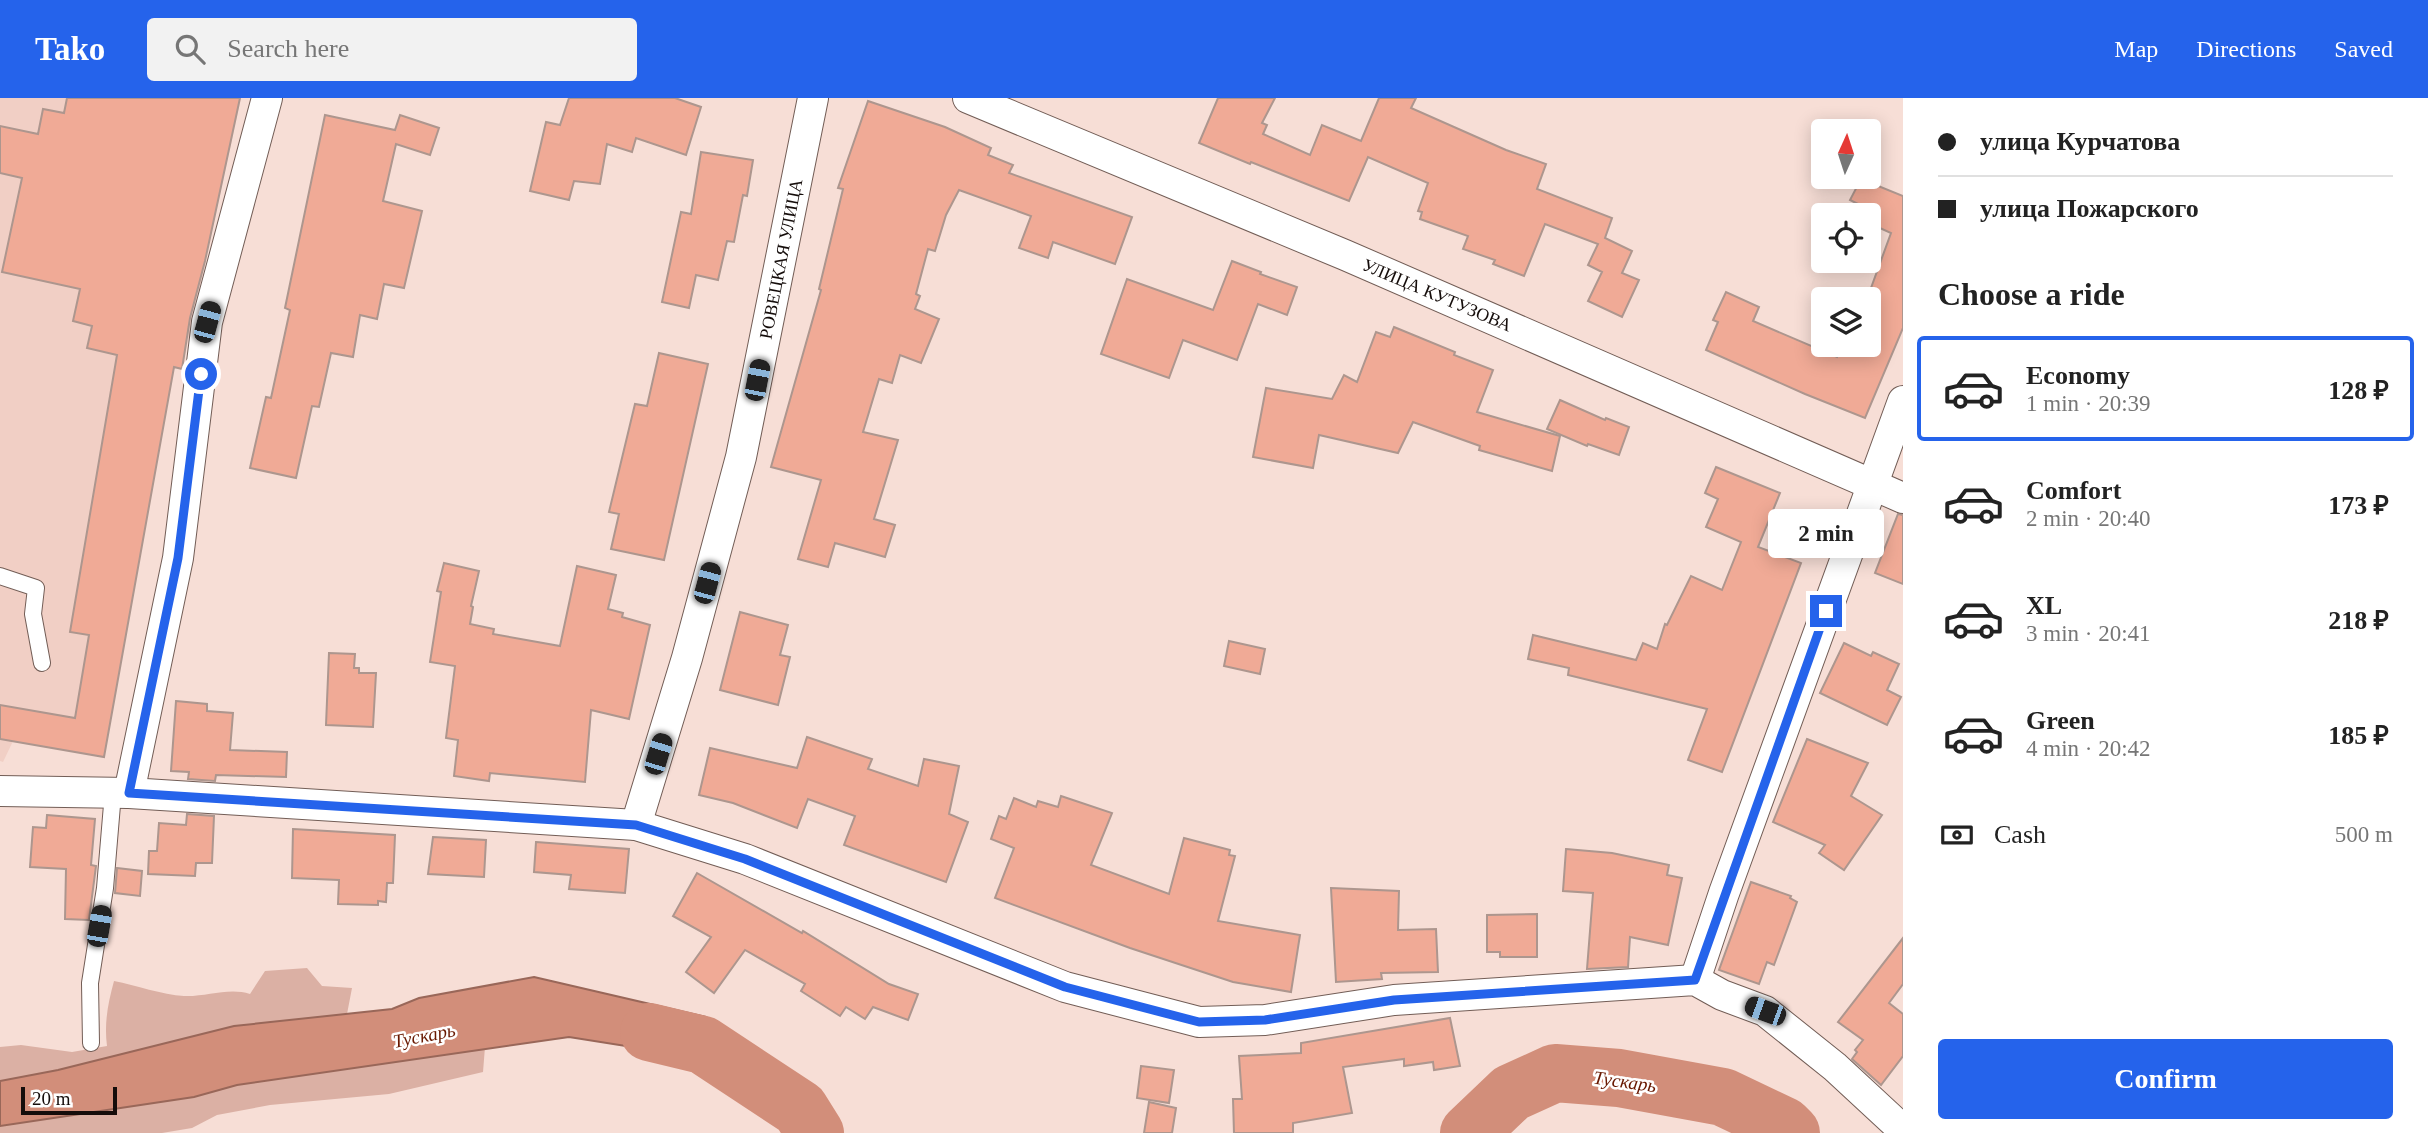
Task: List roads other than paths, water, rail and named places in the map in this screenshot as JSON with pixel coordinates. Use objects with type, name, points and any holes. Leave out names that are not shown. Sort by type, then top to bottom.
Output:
[{"type":"street","points":[[121,793],[178,558],[207,322],[267,98]]},
{"type":"street","name":"РОВЕЦКАЯ УЛИЦА","points":[[636,825],[687,658],[741,457],[813,98]]},
{"type":"street","name":"УЛИЦА КУТУЗОВА","points":[[968,98],[1345,255],[1903,498]]},
{"type":"street","points":[[1695,980],[1903,401]]},
{"type":"street","points":[[0,791],[121,793],[636,825],[745,859],[1065,987],[1199,1022],[1265,1020],[1394,1000],[1695,980],[1722,995],[1765,1011],[1835,1067],[1903,1130]]},
{"type":"lane","points":[[0,576],[36,588],[33,614],[43,663]]},
{"type":"lane","points":[[91,1043],[90,983],[121,793]]},
{"type":"water","points":[[534,977],[706,1017],[791,1072],[813,1102],[829,1133],[804,1133],[780,1096],[722,1058],[689,1056],[569,1037],[237,1085],[194,1097],[0,1126],[0,1081],[58,1070],[234,1026],[392,1009],[419,998]]},
{"type":"waterway","name":"Тускарь","points":[[649,1032],[703,1045],[800,1109],[815,1133]]},
{"type":"waterway","name":"Тускарь","points":[[1469,1133],[1511,1093],[1555,1073],[1619,1078],[1723,1097],[1784,1126],[1791,1133]]}]
